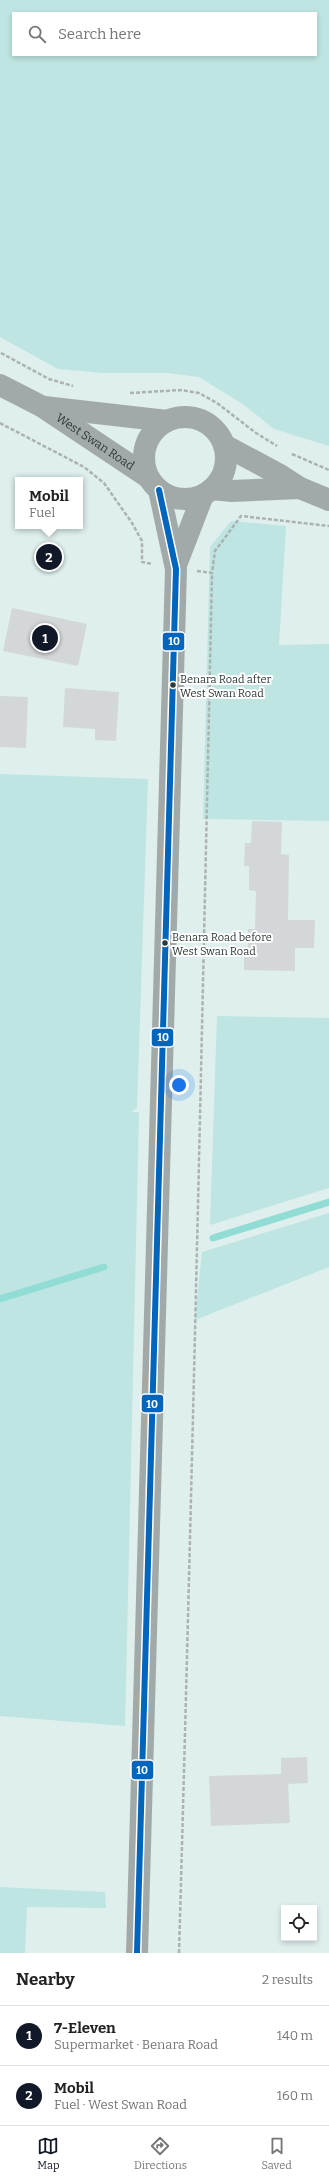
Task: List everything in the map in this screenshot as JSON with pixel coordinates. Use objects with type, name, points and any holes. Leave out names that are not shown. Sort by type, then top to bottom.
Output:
[{"type":"main road","name":"West Swan Road","points":[[0,385],[43,407],[154,484]]},
{"type":"main road","name":"West Swan Road","points":[[43,407],[167,421]]},
{"type":"main road","points":[[137,1953],[176,565],[154,484],[144,464],[144,449],[152,433],[167,421],[186,417],[204,421],[214,429],[224,445],[225,467],[221,479],[208,492],[176,565]]},
{"type":"main road","points":[[224,445],[280,475],[300,488],[329,500]]},
{"type":"main road","points":[[154,484],[178,499],[191,499],[208,492],[300,488]]},
{"type":"path","points":[[124,394],[160,390],[181,390],[199,393],[217,402],[256,433],[281,448]]},
{"type":"path","points":[[288,452],[329,470]]},
{"type":"path","points":[[179,1953],[186,1750],[189,1531],[212,573]]},
{"type":"shaded area","points":[[0,0],[329,0],[329,446],[274,429],[244,405],[199,377],[167,373],[104,373],[58,369],[0,337]]},
{"type":"shaded area","points":[[231,521],[286,526],[279,645],[329,644],[329,821],[203,819],[210,547]]},
{"type":"shaded area","points":[[0,774],[148,779],[137,1108],[131,1112],[139,1112],[125,1726],[0,1716]]},
{"type":"shaded area","points":[[217,1016],[329,1018],[329,1188],[210,1225]]},
{"type":"shaded area","points":[[329,1213],[329,1267],[195,1320],[202,1252]]},
{"type":"shaded area","points":[[0,1887],[105,1892],[106,1908],[27,1907],[25,1953],[0,1953]]},
{"type":"building","points":[[12,608],[87,624],[78,666],[3,651]]},
{"type":"building","points":[[65,688],[119,692],[116,741],[95,740],[95,729],[63,727]]},
{"type":"building","points":[[0,696],[28,697],[26,748],[0,747]]},
{"type":"building","points":[[252,821],[282,822],[281,854],[289,855],[288,920],[315,920],[314,948],[295,948],[295,971],[244,970],[244,949],[248,949],[248,929],[255,929],[256,891],[249,890],[249,866],[244,866],[245,843],[251,843]]},
{"type":"building","points":[[307,1757],[308,1783],[288,1784],[290,1823],[211,1826],[209,1776],[281,1774],[281,1758]]},
{"type":"waterway","points":[[213,1238],[329,1202]]},
{"type":"waterway","points":[[0,1299],[104,1267]]},
{"type":"transit line","name":"10","points":[[137,1953],[176,569],[159,490]]},
{"type":"place","name":"Mobil","points":[[49,557]]},
{"type":"place","name":"7-Eleven","points":[[45,638]]},
{"type":"place","name":"Benara Road after West Swan Road","points":[[173,685]]},
{"type":"place","name":"Benara Road before West Swan Road","points":[[165,943]]}]
